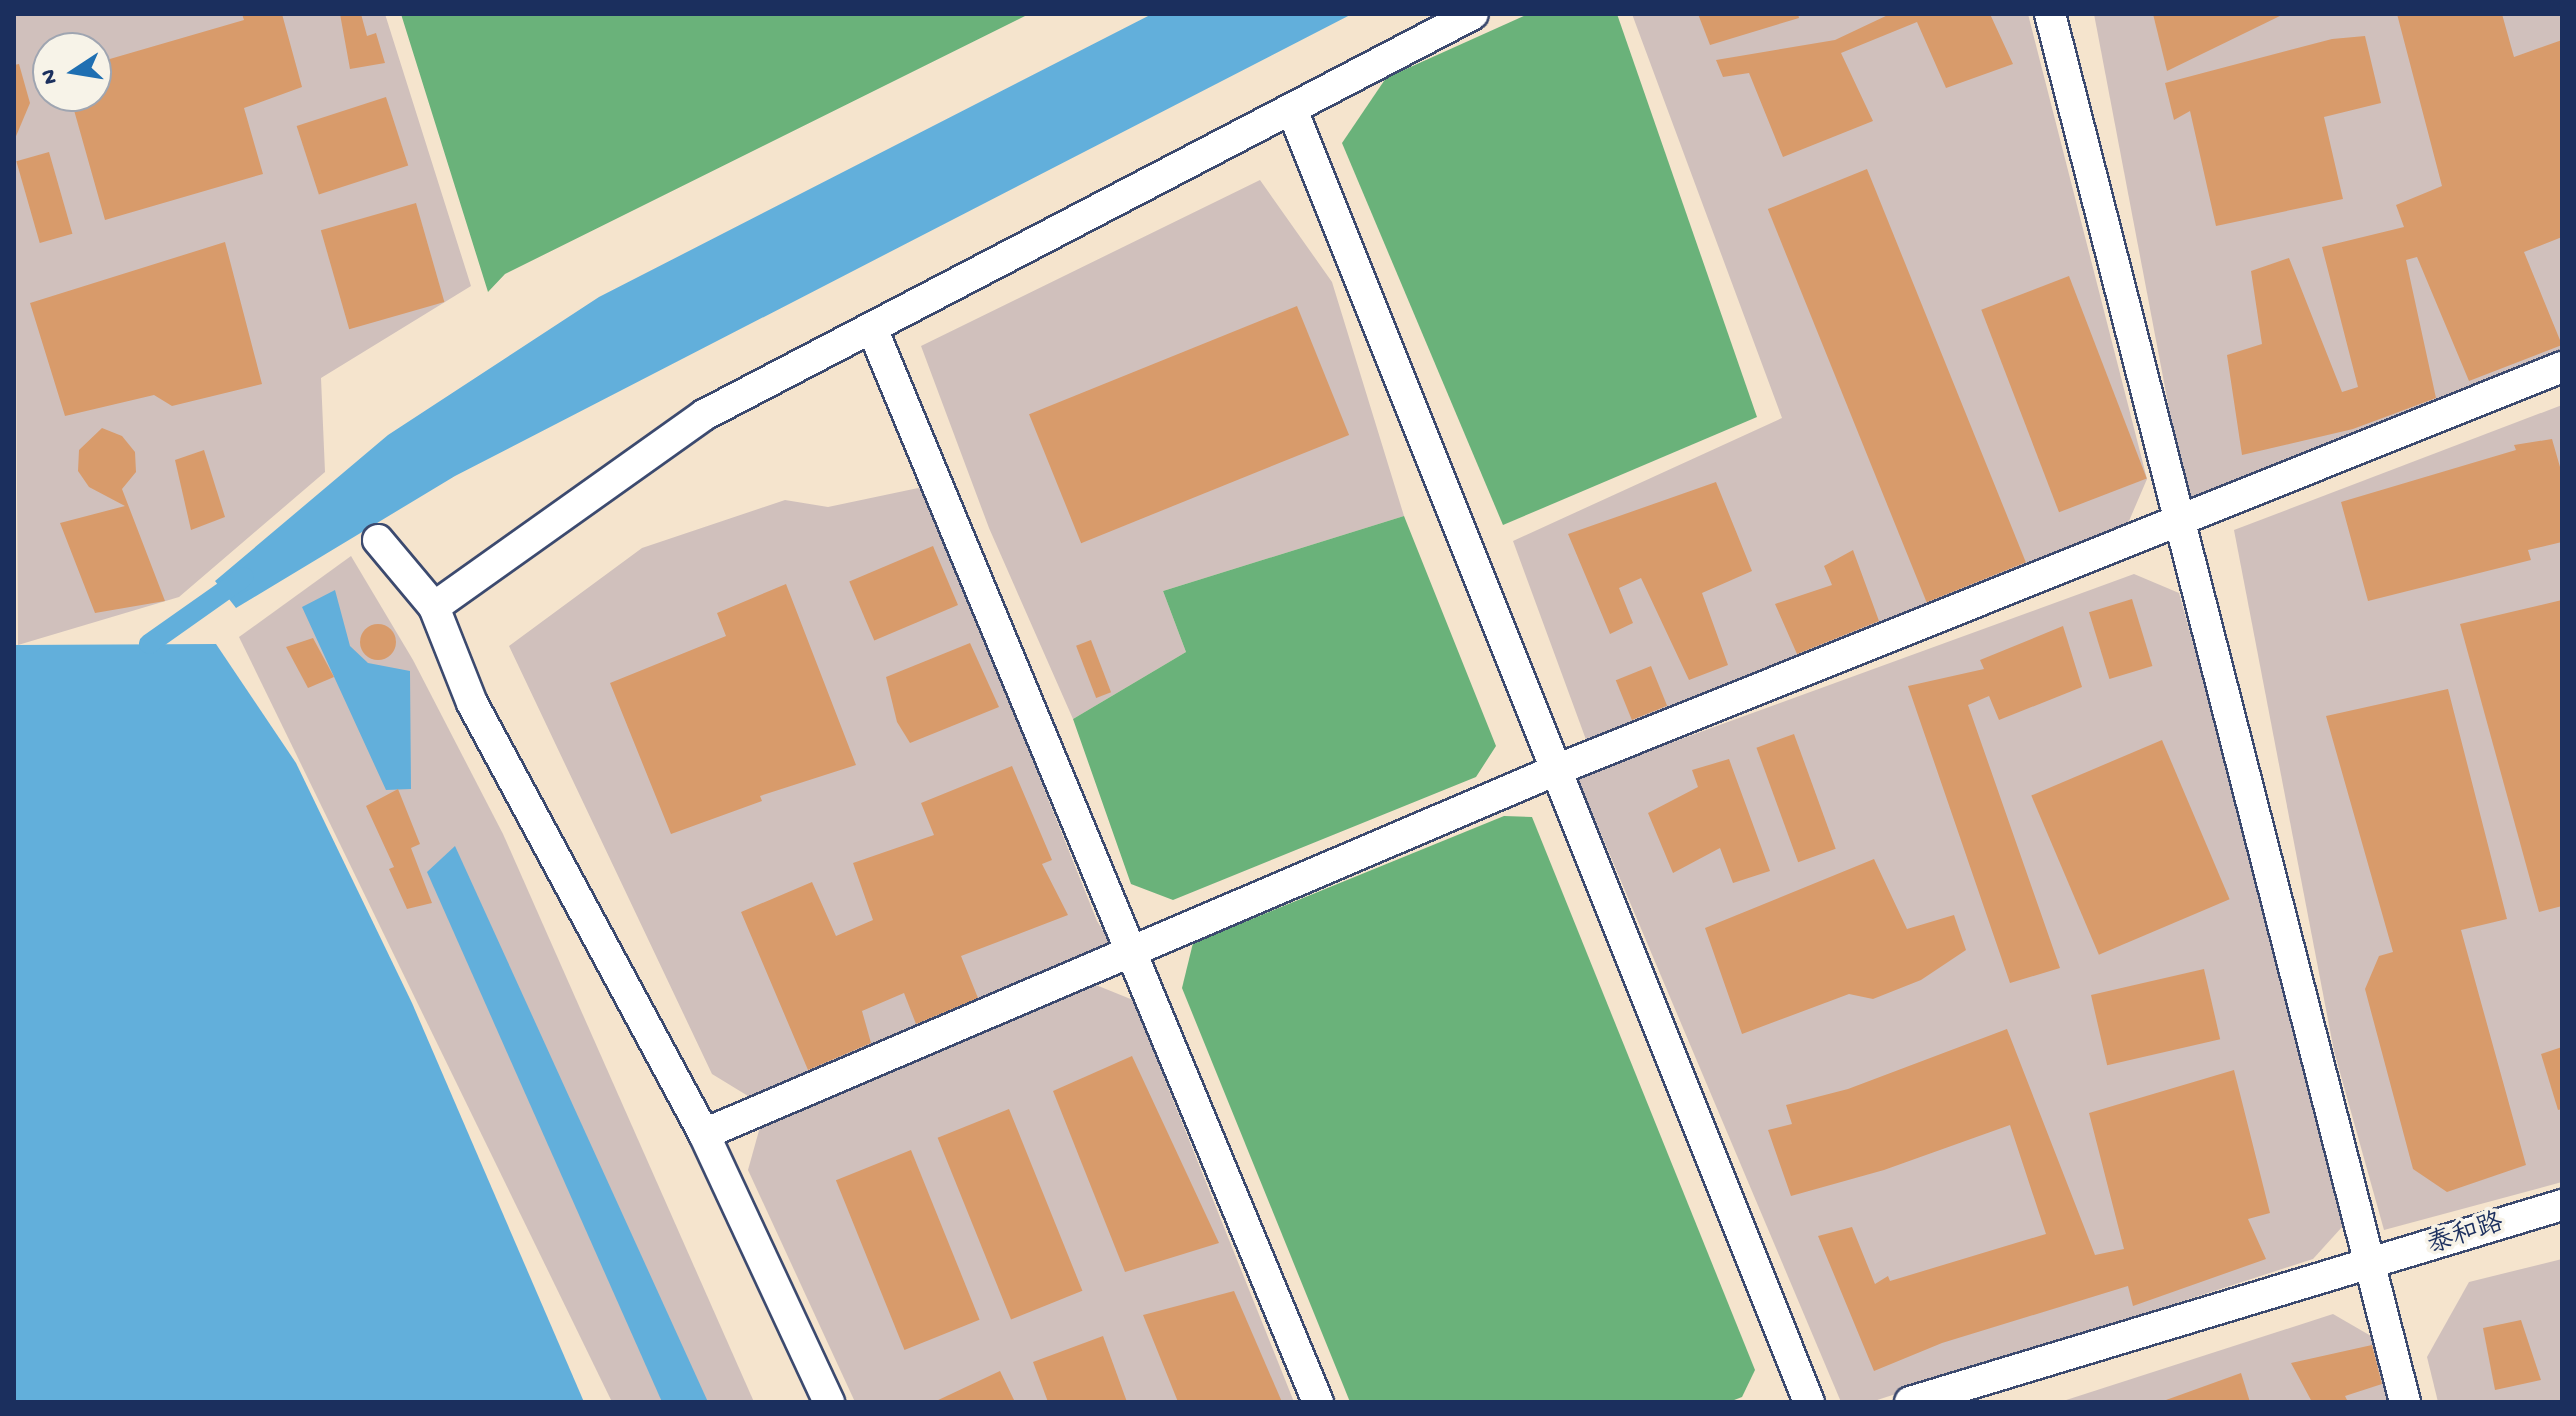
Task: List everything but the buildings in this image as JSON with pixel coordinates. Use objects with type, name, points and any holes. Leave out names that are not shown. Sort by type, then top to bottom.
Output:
[{"type":"street","points":[[434,607],[704,415],[1293,112],[1473,14]]},
{"type":"street","points":[[2050,14],[2405,1402]]},
{"type":"street","points":[[1293,112],[1809,1402]]},
{"type":"street","points":[[872,328],[1318,1402]]},
{"type":"street","points":[[704,1134],[1556,770],[2562,367]]},
{"type":"street","points":[[378,540],[434,607],[472,703],[704,1134],[829,1402]]},
{"type":"street","name":"泰和路","points":[[1910,1402],[2370,1266],[2562,1205]]},
{"type":"shaded area","points":[[14,14],[385,14],[471,286],[321,378],[325,472],[179,597],[18,645]]},
{"type":"shaded area","points":[[1632,14],[2028,14],[2147,479],[2126,528],[1592,756],[1513,541],[1782,418]]},
{"type":"shaded area","points":[[2094,14],[2562,14],[2562,359],[2190,519]]},
{"type":"shaded area","points":[[1260,180],[1332,282],[1404,516],[1163,591],[1186,652],[1073,719],[989,528],[921,346]]},
{"type":"shaded area","points":[[2562,405],[2562,1182],[2384,1230],[2334,1051],[2234,530]]},
{"type":"shaded area","points":[[923,487],[1097,921],[1113,947],[766,1107],[712,1074],[509,646],[642,548],[785,500],[828,507]]},
{"type":"shaded area","points":[[351,556],[413,660],[503,834],[754,1402],[612,1402],[239,637]]},
{"type":"shaded area","points":[[2134,574],[2179,593],[2352,1216],[2313,1259],[1871,1402],[1841,1402],[1577,777]]},
{"type":"shaded area","points":[[1096,985],[1133,1000],[1294,1402],[855,1402],[748,1170],[760,1127]]},
{"type":"shaded area","points":[[2562,1259],[2562,1402],[2438,1402],[2427,1357],[2469,1282]]},
{"type":"shaded area","points":[[2333,1314],[2371,1336],[2388,1402],[2060,1402]]},
{"type":"green space","points":[[401,14],[1029,14],[505,274],[488,292]]},
{"type":"green space","points":[[1528,14],[1617,14],[1757,417],[1503,525],[1342,143],[1386,78]]},
{"type":"green space","points":[[1404,516],[1496,746],[1476,777],[1173,900],[1131,884],[1073,719],[1186,652],[1163,591]]},
{"type":"green space","points":[[1504,816],[1532,817],[1755,1370],[1742,1397],[1729,1402],[1350,1402],[1182,988],[1193,943]]},
{"type":"water","points":[[1152,14],[1352,14],[455,476],[236,608],[215,581],[388,435],[599,297]]},
{"type":"water","points":[[335,590],[350,646],[368,663],[410,671],[411,789],[386,790],[302,607]]},
{"type":"water","points":[[216,644],[296,763],[412,1003],[584,1402],[14,1402],[14,645]]},
{"type":"water","points":[[455,846],[708,1402],[662,1402],[427,872]]},
{"type":"waterway","points":[[149,644],[244,577]]}]
